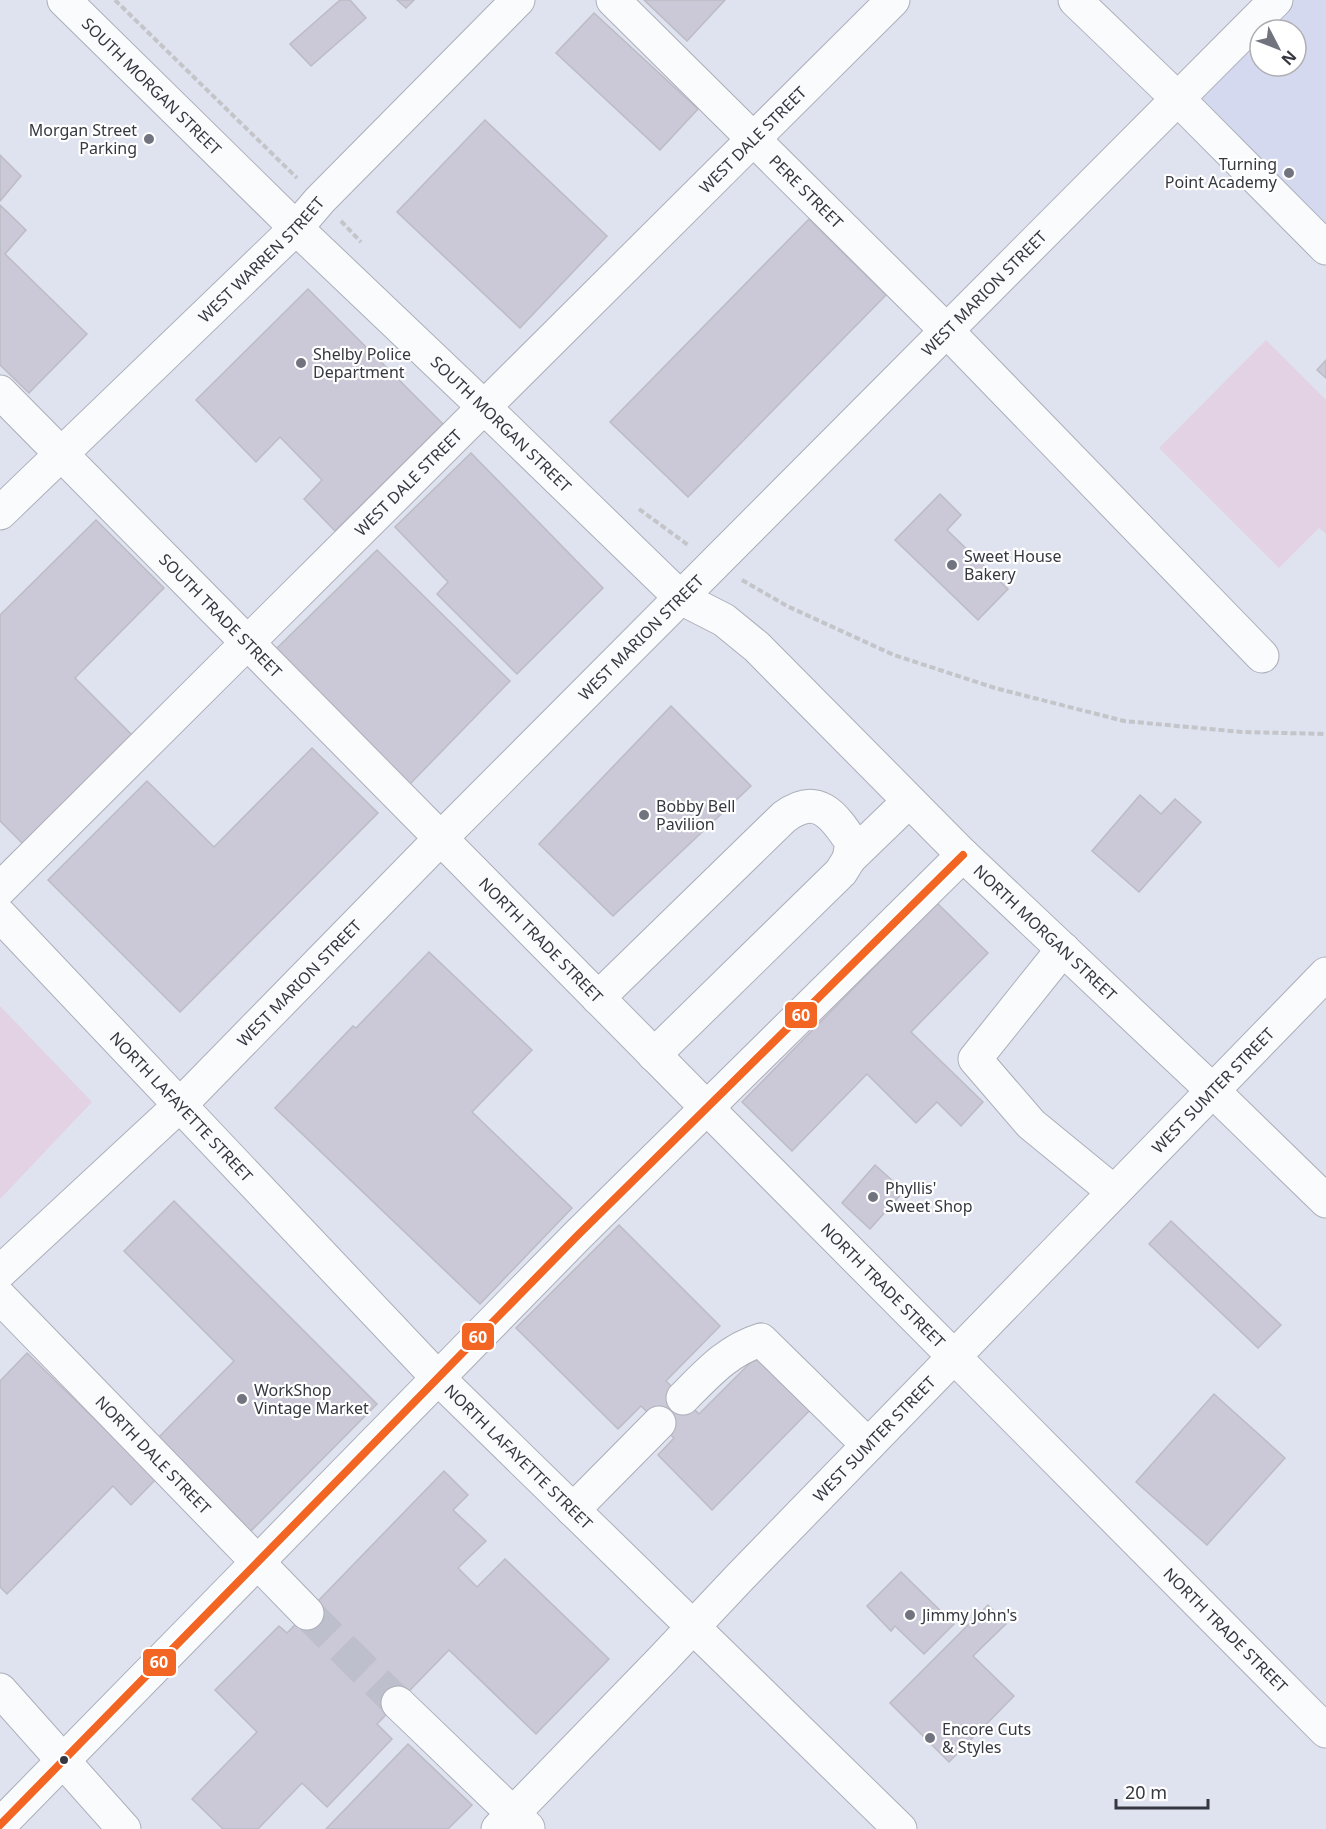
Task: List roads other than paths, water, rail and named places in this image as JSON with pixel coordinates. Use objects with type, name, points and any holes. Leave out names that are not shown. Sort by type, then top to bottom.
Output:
[{"type":"street","name":"SOUTH MORGAN STREET","points":[[64,0],[296,228],[681,598]]},
{"type":"street","name":"WEST WARREN STREET","points":[[0,513],[296,228],[320,200],[518,0]]},
{"type":"street","name":"PERE STREET","points":[[614,0],[947,331],[1262,656]]},
{"type":"street","name":"WEST DALE STREET","points":[[0,888],[893,0]]},
{"type":"street","points":[[1075,0],[1178,99],[1326,248]]},
{"type":"street","name":"WEST MARION STREET","points":[[0,1272],[180,1106],[441,838],[1276,0]]},
{"type":"street","name":"SOUTH TRADE STREET","points":[[0,392],[441,838]]},
{"type":"street","name":"NORTH MORGAN STREET","points":[[681,598],[724,620],[758,646],[963,855],[1326,1201]]},
{"type":"street","points":[[654,1055],[841,872],[849,859],[909,801]]},
{"type":"street","points":[[598,998],[796,807],[813,806],[826,811],[841,825],[852,843],[849,859]]},
{"type":"street","name":"NORTH TRADE STREET","points":[[441,838],[1326,1731]]},
{"type":"street","points":[[0,1826],[706,1107],[963,855]]},
{"type":"street","name":"NORTH LAFAYETTE STREET","points":[[0,915],[438,1378],[900,1829]]},
{"type":"street","points":[[1063,949],[975,1059],[1031,1124],[1114,1192]]},
{"type":"street","name":"WEST SUMTER STREET","points":[[514,1824],[693,1626],[1326,974]]},
{"type":"street","name":"NORTH DALE STREET","points":[[0,1297],[307,1613]]},
{"type":"street","points":[[683,1398],[714,1366],[733,1352],[761,1340],[868,1445]]},
{"type":"street","points":[[573,1510],[659,1423]]},
{"type":"street","points":[[0,1690],[65,1760],[124,1829]]},
{"type":"street","points":[[398,1703],[514,1824]]},
{"type":"tunnel","points":[[307,1613],[398,1703]]},
{"type":"place","name":"Morgan Street Parking","points":[[149,139]]},
{"type":"place","name":"Turning Point Academy","points":[[1289,173]]},
{"type":"place","name":"Shelby Police Department","points":[[301,363]]},
{"type":"place","name":"Sweet House Bakery","points":[[952,565]]},
{"type":"place","name":"Bobby Bell Pavilion","points":[[644,815]]},
{"type":"place","name":"Phyllis' Sweet Shop","points":[[873,1197]]},
{"type":"place","name":"WorkShop Vintage Market","points":[[242,1399]]},
{"type":"place","name":"Jimmy John's","points":[[910,1615]]},
{"type":"place","name":"Encore Cuts & Styles","points":[[930,1738]]}]
